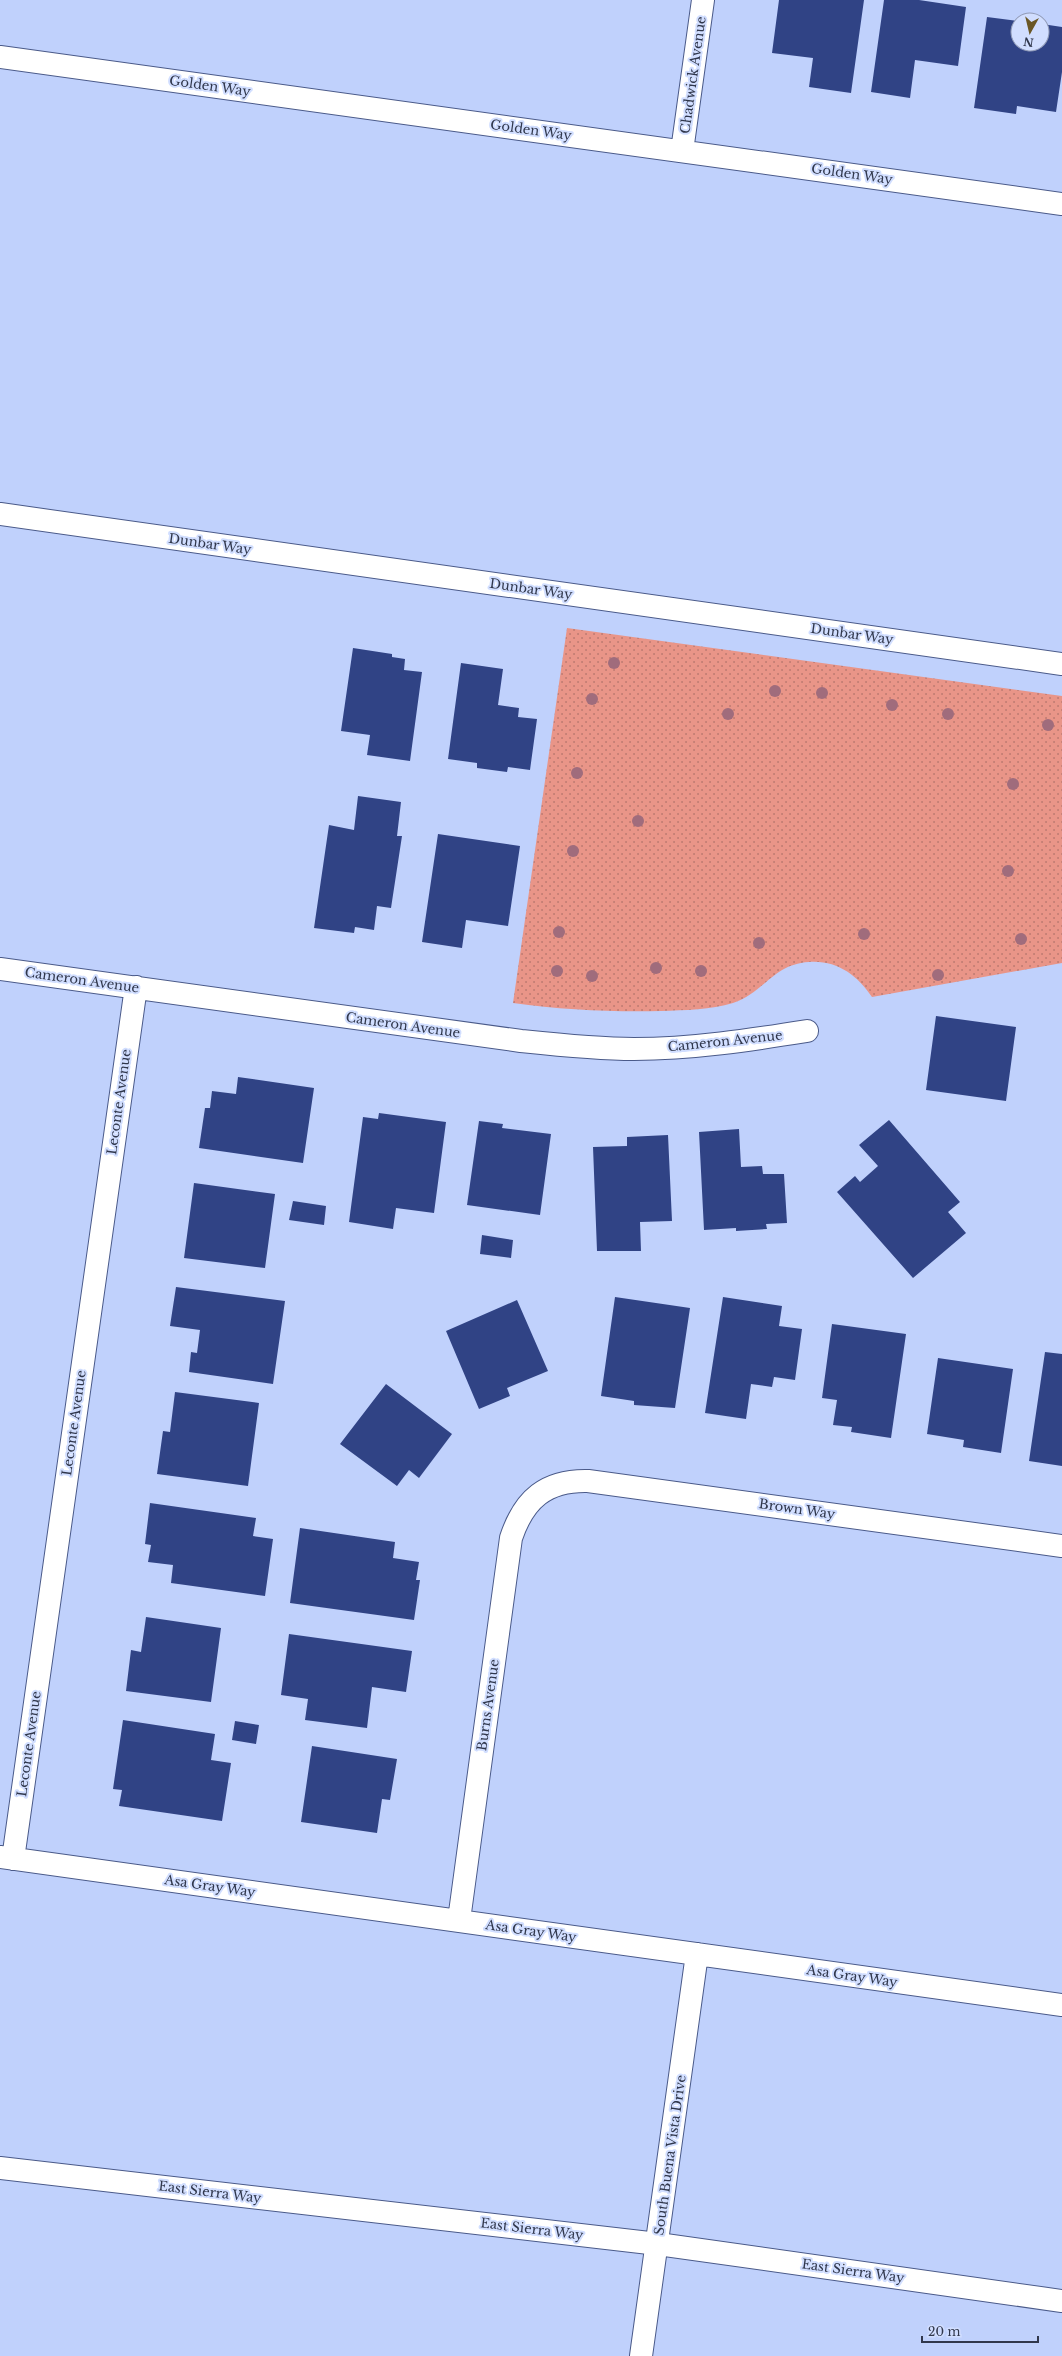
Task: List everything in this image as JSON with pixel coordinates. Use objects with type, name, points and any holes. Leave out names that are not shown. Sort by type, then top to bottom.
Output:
[{"type":"street","name":"Chadwick Avenue","points":[[682,151],[703,0]]},
{"type":"street","name":"Golden Way","points":[[0,57],[1062,204]]},
{"type":"street","name":"Dunbar Way","points":[[0,514],[1062,664]]},
{"type":"street","name":"Cameron Avenue","points":[[0,969],[521,1042],[585,1047],[686,1047],[807,1031]]},
{"type":"street","name":"Leconte Avenue","points":[[6,1858],[136,987]]},
{"type":"street","name":"Brown Way","points":[[535,1497],[546,1489],[560,1484],[573,1481],[588,1481],[1062,1546]]},
{"type":"street","name":"Burns Avenue","points":[[460,1920],[511,1538],[517,1520],[535,1497]]},
{"type":"street","name":"Asa Gray Way","points":[[6,1858],[1062,2005]]},
{"type":"street","name":"South Buena Vista Drive","points":[[641,2356],[658,2244],[697,1954]]},
{"type":"street","name":"East Sierra Way","points":[[0,2168],[658,2244],[1062,2301]]},
{"type":"shaded area","points":[[567,628],[1062,696],[1062,963],[872,997],[860,982],[845,970],[829,964],[809,962],[786,968],[777,973],[753,993],[733,1003],[707,1008],[661,1011],[606,1011],[568,1009],[513,1003]]},
{"type":"building","points":[[779,0],[864,0],[851,93],[809,87],[813,58],[772,53]]},
{"type":"building","points":[[884,0],[919,0],[966,7],[958,66],[915,60],[910,98],[871,92]]},
{"type":"building","points":[[987,17],[1010,20],[1010,52],[1050,52],[1050,25],[1062,27],[1062,72],[1056,112],[1017,106],[1016,114],[974,108]]},
{"type":"building","points":[[353,648],[392,654],[392,657],[405,659],[404,670],[422,672],[410,761],[367,755],[370,735],[341,731]]},
{"type":"building","points":[[461,663],[503,669],[498,705],[519,708],[518,717],[537,719],[530,770],[508,767],[507,772],[477,768],[477,763],[448,759]]},
{"type":"building","points":[[358,796],[401,802],[397,836],[402,836],[391,908],[377,906],[374,930],[355,927],[354,933],[314,928],[329,825],[354,830]]},
{"type":"building","points":[[438,834],[520,846],[508,926],[466,920],[462,948],[422,942]]},
{"type":"building","points":[[936,1016],[1016,1027],[1006,1101],[926,1090]]},
{"type":"building","points":[[238,1077],[314,1088],[303,1163],[199,1148],[205,1108],[210,1108],[212,1091],[236,1094]]},
{"type":"building","points":[[379,1113],[446,1122],[434,1213],[396,1208],[393,1229],[349,1222],[363,1117],[378,1119]]},
{"type":"building","points":[[889,1120],[960,1202],[948,1212],[966,1233],[913,1278],[837,1192],[855,1176],[860,1182],[878,1166],[859,1145]]},
{"type":"building","points":[[479,1121],[503,1124],[502,1128],[551,1134],[540,1215],[467,1205]]},
{"type":"building","points":[[739,1129],[741,1167],[762,1166],[763,1174],[784,1174],[787,1223],[766,1224],[767,1229],[736,1231],[736,1228],[704,1230],[699,1132]]},
{"type":"building","points":[[668,1135],[672,1221],[640,1222],[641,1251],[597,1251],[593,1147],[627,1146],[627,1137]]},
{"type":"building","points":[[194,1183],[275,1194],[265,1268],[184,1258]]},
{"type":"building","points":[[293,1201],[326,1206],[324,1225],[289,1220]]},
{"type":"building","points":[[482,1235],[513,1240],[511,1258],[480,1254]]},
{"type":"building","points":[[176,1287],[285,1301],[273,1384],[189,1372],[191,1352],[197,1353],[200,1330],[170,1326]]},
{"type":"building","points":[[615,1297],[690,1308],[675,1408],[634,1405],[634,1401],[601,1396]]},
{"type":"building","points":[[723,1297],[782,1306],[779,1326],[802,1329],[795,1380],[774,1377],[772,1387],[751,1384],[746,1419],[705,1413]]},
{"type":"building","points":[[517,1300],[548,1371],[507,1388],[510,1396],[479,1409],[446,1331]]},
{"type":"building","points":[[832,1324],[906,1334],[891,1438],[851,1432],[852,1427],[833,1425],[837,1400],[822,1398]]},
{"type":"building","points":[[1045,1352],[1062,1354],[1062,1466],[1029,1461]]},
{"type":"building","points":[[938,1358],[1013,1369],[1001,1453],[963,1447],[964,1440],[927,1434]]},
{"type":"building","points":[[386,1384],[452,1434],[419,1478],[409,1470],[397,1486],[340,1444]]},
{"type":"building","points":[[175,1392],[259,1403],[248,1486],[157,1474],[163,1431],[170,1432]]},
{"type":"building","points":[[150,1503],[256,1518],[253,1536],[273,1539],[265,1596],[171,1583],[173,1565],[148,1562],[151,1545],[145,1544]]},
{"type":"building","points":[[300,1528],[395,1542],[393,1558],[419,1562],[416,1580],[420,1580],[414,1620],[290,1603]]},
{"type":"building","points":[[146,1617],[221,1628],[211,1702],[126,1691],[131,1650],[141,1652]]},
{"type":"building","points":[[289,1634],[412,1651],[406,1692],[372,1687],[367,1728],[305,1720],[308,1699],[281,1695]]},
{"type":"building","points":[[123,1720],[215,1734],[211,1760],[231,1763],[222,1821],[119,1806],[122,1790],[113,1789]]},
{"type":"building","points":[[235,1721],[259,1725],[256,1744],[232,1740]]},
{"type":"building","points":[[312,1746],[397,1759],[390,1800],[382,1799],[377,1833],[301,1822]]}]
